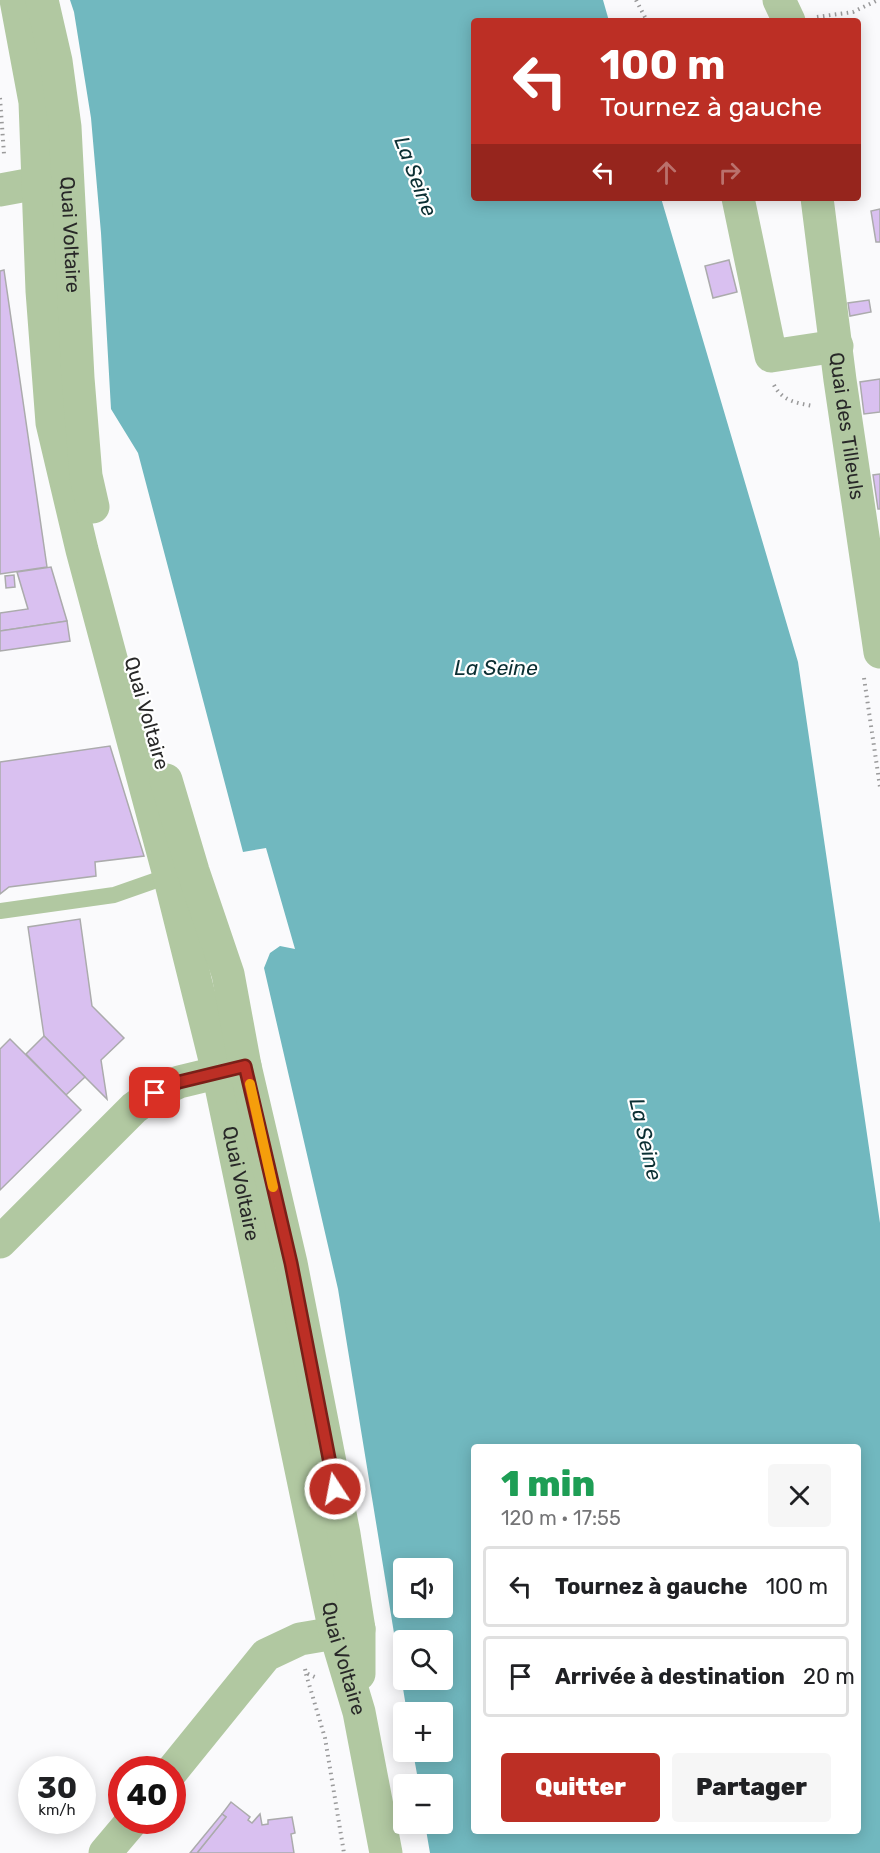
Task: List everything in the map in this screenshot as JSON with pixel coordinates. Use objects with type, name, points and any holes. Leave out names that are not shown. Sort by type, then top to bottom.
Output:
[{"type":"street","name":"Quai Voltaire","points":[[16,0],[35,102],[54,183]]},
{"type":"street","name":"Quai Voltaire","points":[[42,0],[56,61],[65,127],[54,183],[42,291],[52,423],[82,550],[181,873],[228,974],[232,1069],[291,1263],[344,1534],[347,1630],[359,1712],[386,1853]]},
{"type":"street","points":[[3,188],[54,183]]},
{"type":"street","points":[[739,201],[771,356],[837,346]]},
{"type":"street","name":"Quai des Tilleuls","points":[[817,201],[840,380],[880,652]]},
{"type":"street","points":[[0,1242],[134,1108],[155,1093],[179,1082],[232,1069]]},
{"type":"street","points":[[184,1756],[266,1655],[300,1639],[347,1630]]},
{"type":"street","points":[[105,1853],[121,1834]]},
{"type":"lane","points":[[0,912],[114,895],[181,873]]},
{"type":"path","points":[[636,0],[645,18]]},
{"type":"path","points":[[786,14],[854,12],[878,0]]},
{"type":"path","points":[[0,98],[3,188]]},
{"type":"path","points":[[306,1673],[325,1738],[344,1853]]},
{"type":"water","name":"La Seine","points":[[70,0],[603,0],[608,18],[471,18],[471,201],[662,201],[798,662],[880,1223],[880,1853],[430,1853],[427,1834],[453,1834],[453,1774],[417,1774],[415,1762],[453,1762],[453,1702],[405,1702],[403,1690],[453,1690],[453,1630],[393,1630],[338,1289],[264,968],[270,953],[280,946],[295,949],[266,848],[243,852],[138,453],[111,409],[101,233],[91,118],[74,12]]},
{"type":"building","points":[[880,209],[880,242],[876,242],[871,211]]},
{"type":"building","points":[[729,260],[737,292],[713,298],[705,266]]},
{"type":"building","points":[[4,270],[47,567],[0,574],[0,271]]},
{"type":"building","points":[[869,300],[871,312],[850,316],[848,303]]},
{"type":"building","points":[[880,379],[880,412],[864,414],[860,382]]},
{"type":"building","points":[[880,474],[880,509],[878,509],[873,475]]},
{"type":"building","points":[[51,567],[67,621],[0,631],[0,613],[28,609],[17,572]]},
{"type":"building","points":[[14,575],[15,587],[6,588],[5,576]]},
{"type":"building","points":[[67,621],[70,641],[0,651],[0,631]]},
{"type":"building","points":[[110,746],[144,856],[95,862],[96,876],[9,887],[0,894],[0,762]]},
{"type":"building","points":[[80,919],[92,1006],[124,1038],[101,1060],[107,1099],[44,1036],[28,927]]},
{"type":"building","points":[[44,1036],[85,1077],[66,1095],[26,1054]]},
{"type":"building","points":[[10,1039],[81,1110],[0,1190],[0,1049]]},
{"type":"building","points":[[231,1802],[250,1817],[248,1820],[252,1823],[260,1814],[262,1825],[268,1824],[268,1820],[292,1817],[295,1833],[291,1834],[294,1853],[197,1853],[226,1817],[222,1814]]},
{"type":"building","points":[[222,1814],[226,1817],[197,1853],[190,1853]]},
{"type":"slow traffic","points":[[250,1084],[273,1187]]},
{"type":"route","points":[[155,1093],[179,1082],[245,1066],[291,1263],[335,1489]]}]
